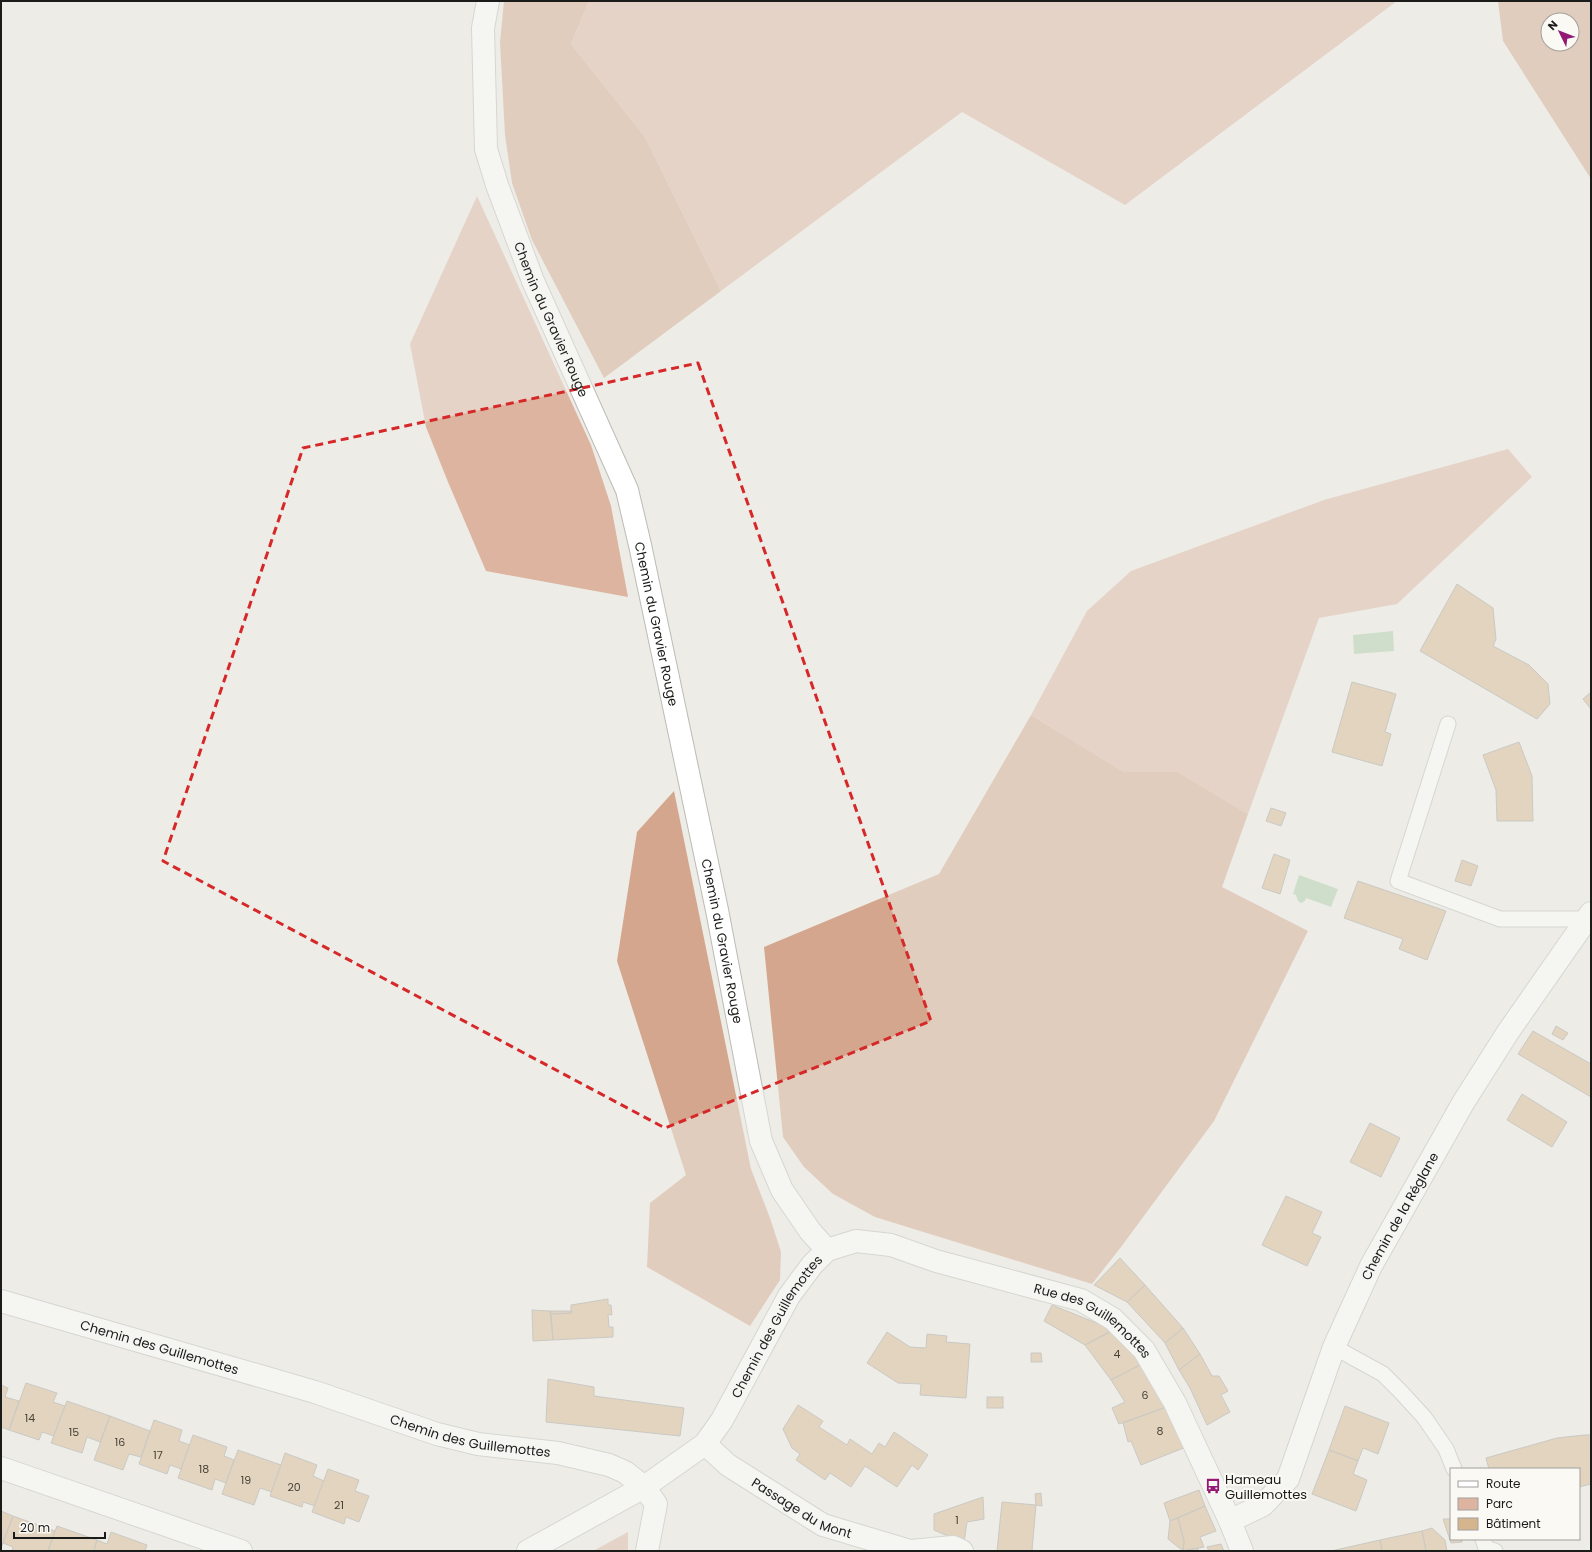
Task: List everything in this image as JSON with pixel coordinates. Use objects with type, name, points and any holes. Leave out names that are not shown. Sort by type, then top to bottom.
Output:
[{"type":"street","name":"Chemin du Gravier Rouge","points":[[488,1],[483,28],[486,149],[497,185],[533,281],[627,490],[642,553],[715,902],[761,1141],[782,1190],[810,1231],[827,1250]]},
{"type":"street","name":"Chemin de la Réglane","points":[[1230,1521],[1263,1505],[1288,1479],[1334,1347],[1371,1266],[1463,1103],[1508,1032],[1589,916]]},
{"type":"street","name":"Rue des Guillemottes","points":[[827,1250],[856,1241],[891,1245],[936,1261],[1081,1300],[1113,1319],[1144,1350],[1175,1402],[1230,1521],[1242,1551]]},
{"type":"street","name":"Chemin des Guillemottes","points":[[1,1301],[315,1392],[437,1434],[478,1444],[558,1453],[609,1465],[625,1472],[644,1487],[705,1444],[722,1420],[789,1296],[812,1264],[827,1250]]},
{"type":"street","name":"Passage du Mont","points":[[705,1444],[728,1465],[823,1525],[911,1551],[954,1547],[962,1551]]},
{"type":"street","points":[[1,1468],[241,1551]]},
{"type":"street","points":[[528,1551],[644,1487],[656,1504],[647,1551]]},
{"type":"lane","points":[[1448,724],[1398,881],[1500,919],[1589,916]]},
{"type":"lane","points":[[1334,1347],[1382,1374],[1400,1391],[1424,1417],[1446,1449],[1454,1468]]},
{"type":"highlighted area","points":[[698,363],[931,1021],[665,1128],[163,861],[303,448]]},
{"type":"green space","points":[[589,1],[1397,1],[1125,205],[962,112],[721,291],[645,137],[571,44]]},
{"type":"green space","points":[[477,196],[591,445],[611,506],[628,597],[486,571],[426,427],[410,344]]},
{"type":"green space","points":[[1508,449],[1532,477],[1397,604],[1319,618],[1248,814],[1178,772],[1124,772],[1031,715],[1087,611],[1131,571],[1324,500]]},
{"type":"green space","points":[[628,1532],[628,1551],[593,1551]]},
{"type":"shaded area","points":[[504,1],[589,1],[571,44],[645,137],[721,291],[604,378],[532,240],[512,183],[505,135],[500,42]]},
{"type":"shaded area","points":[[1498,1],[1591,1],[1591,179],[1503,41]]},
{"type":"shaded area","points":[[1393,631],[1394,651],[1354,654],[1353,635]]},
{"type":"shaded area","points":[[1031,715],[1124,772],[1178,772],[1248,814],[1222,887],[1308,931],[1214,1121],[1092,1284],[875,1217],[833,1194],[804,1167],[783,1137],[764,947],[939,874]]},
{"type":"shaded area","points":[[674,791],[751,1169],[770,1218],[781,1252],[780,1280],[750,1326],[647,1267],[650,1203],[686,1175],[617,961],[637,832]]},
{"type":"shaded area","points":[[1299,875],[1338,889],[1331,907],[1306,898],[1305,901],[1301,903],[1298,901],[1296,895],[1293,894]]},
{"type":"building","points":[[1457,584],[1493,608],[1496,639],[1493,646],[1529,665],[1548,684],[1550,704],[1537,719],[1420,651]]},
{"type":"building","points":[[1352,682],[1396,694],[1385,732],[1391,734],[1382,766],[1332,752]]},
{"type":"building","points":[[1591,692],[1591,709],[1583,699]]},
{"type":"building","points":[[1519,742],[1532,776],[1533,821],[1497,821],[1496,790],[1483,755]]},
{"type":"building","points":[[1271,808],[1286,813],[1281,826],[1266,821]]},
{"type":"building","points":[[1274,854],[1290,860],[1280,894],[1262,888]]},
{"type":"building","points":[[1462,860],[1478,866],[1471,886],[1455,881]]},
{"type":"building","points":[[1358,881],[1446,911],[1427,960],[1399,949],[1403,939],[1344,918]]},
{"type":"building","points":[[1556,1026],[1568,1033],[1563,1040],[1552,1034]]},
{"type":"building","points":[[1533,1031],[1591,1064],[1591,1097],[1518,1054]]},
{"type":"building","points":[[1522,1094],[1567,1122],[1552,1147],[1507,1120]]},
{"type":"building","points":[[1370,1123],[1400,1138],[1381,1177],[1350,1162]]},
{"type":"building","points":[[1286,1196],[1322,1212],[1312,1233],[1321,1237],[1307,1266],[1262,1245]]},
{"type":"building","points":[[1120,1258],[1145,1285],[1127,1302],[1094,1285]]},
{"type":"building","points":[[1145,1285],[1183,1328],[1165,1343],[1127,1302]]},
{"type":"building","points":[[608,1299],[608,1305],[611,1305],[612,1315],[608,1314],[609,1327],[613,1327],[613,1337],[553,1340],[551,1314],[571,1313],[571,1305]]},
{"type":"building","points":[[1052,1305],[1104,1326],[1109,1332],[1085,1345],[1044,1321]]},
{"type":"building","points":[[532,1310],[550,1311],[553,1340],[533,1341]]},
{"type":"building","points":[[550,1311],[572,1311],[571,1313],[551,1314]]},
{"type":"building","points":[[1183,1328],[1200,1354],[1179,1370],[1165,1343]]},
{"type":"building","points":[[1114,1330],[1142,1364],[1111,1380],[1085,1345]]},
{"type":"building","points":[[887,1332],[910,1347],[926,1348],[927,1334],[947,1336],[946,1342],[970,1344],[966,1398],[920,1395],[921,1384],[898,1383],[867,1363]]},
{"type":"building","points":[[1031,1353],[1041,1353],[1042,1362],[1031,1362]]},
{"type":"building","points":[[1200,1354],[1212,1376],[1219,1376],[1228,1391],[1221,1395],[1230,1412],[1207,1425],[1190,1388],[1179,1370]]},
{"type":"building","points":[[1142,1364],[1169,1406],[1119,1424],[1112,1408],[1125,1402],[1111,1380]]},
{"type":"building","points":[[548,1379],[594,1387],[594,1396],[684,1408],[680,1436],[546,1422]]},
{"type":"building","points":[[26,1383],[57,1393],[53,1402],[65,1406],[54,1436],[42,1432],[39,1440],[9,1430]]},
{"type":"building","points":[[1,1385],[8,1388],[5,1397],[19,1401],[9,1430],[1,1427]]},
{"type":"building","points":[[987,1397],[1003,1397],[1003,1408],[987,1408]]},
{"type":"building","points":[[67,1401],[110,1416],[100,1442],[87,1437],[82,1453],[51,1443]]},
{"type":"building","points":[[798,1405],[823,1421],[819,1427],[847,1445],[850,1439],[872,1454],[879,1443],[885,1447],[894,1432],[928,1455],[918,1470],[912,1465],[897,1487],[865,1466],[851,1487],[830,1473],[825,1480],[796,1460],[800,1454],[792,1448],[783,1429]]},
{"type":"building","points":[[1169,1406],[1186,1447],[1141,1465],[1131,1441],[1128,1442],[1123,1423]]},
{"type":"building","points":[[1345,1406],[1389,1423],[1378,1454],[1363,1448],[1358,1461],[1329,1450]]},
{"type":"building","points":[[110,1416],[150,1431],[141,1457],[129,1454],[123,1470],[94,1460]]},
{"type":"building","points":[[154,1420],[182,1430],[179,1441],[190,1445],[181,1469],[170,1465],[167,1474],[139,1464]]},
{"type":"building","points":[[193,1435],[227,1447],[224,1456],[234,1460],[226,1483],[215,1479],[212,1490],[178,1478]]},
{"type":"building","points":[[1591,1435],[1591,1484],[1580,1487],[1580,1468],[1489,1468],[1486,1458],[1557,1438]]},
{"type":"building","points":[[238,1450],[281,1465],[272,1492],[260,1488],[254,1505],[222,1494]]},
{"type":"building","points":[[1329,1450],[1358,1461],[1353,1474],[1367,1480],[1356,1511],[1312,1494]]},
{"type":"building","points":[[285,1453],[317,1465],[313,1476],[324,1481],[315,1506],[303,1502],[302,1507],[270,1496]]},
{"type":"building","points":[[328,1469],[359,1480],[355,1491],[369,1496],[359,1522],[346,1517],[344,1524],[312,1512]]},
{"type":"building","points":[[1199,1490],[1205,1506],[1170,1521],[1164,1503]]},
{"type":"building","points":[[1041,1493],[1042,1506],[1036,1505],[1035,1494]]},
{"type":"building","points":[[983,1497],[984,1519],[967,1522],[964,1543],[934,1530],[934,1514]]},
{"type":"building","points":[[1002,1502],[1036,1505],[1032,1551],[997,1551]]},
{"type":"building","points":[[1205,1506],[1216,1531],[1200,1537],[1204,1547],[1183,1551],[1184,1541],[1178,1518]]},
{"type":"building","points":[[1,1511],[13,1516],[1,1548]]},
{"type":"building","points":[[13,1516],[55,1531],[48,1551],[12,1551],[13,1547],[3,1543]]},
{"type":"building","points":[[1178,1518],[1184,1541],[1183,1551],[1168,1539],[1170,1521]]},
{"type":"building","points":[[1443,1519],[1450,1519],[1450,1540]]},
{"type":"building","points":[[57,1526],[97,1540],[94,1551],[48,1551]]},
{"type":"building","points":[[1432,1528],[1445,1540],[1447,1551],[1426,1551],[1422,1531]]},
{"type":"building","points":[[1422,1531],[1426,1551],[1382,1551],[1380,1540]]},
{"type":"building","points":[[111,1532],[147,1545],[145,1551],[94,1551],[97,1540],[107,1544]]},
{"type":"building","points":[[1380,1540],[1382,1551],[1331,1551]]},
{"type":"building","points":[[1450,1540],[1462,1540],[1462,1542],[1451,1543]]},
{"type":"building","points":[[1221,1544],[1224,1551],[1209,1551],[1207,1547]]},
{"type":"building","points":[[1198,1548],[1198,1551],[1183,1551]]},
{"type":"place","name":"Hameau Guillemottes","points":[[1213,1486]]}]
